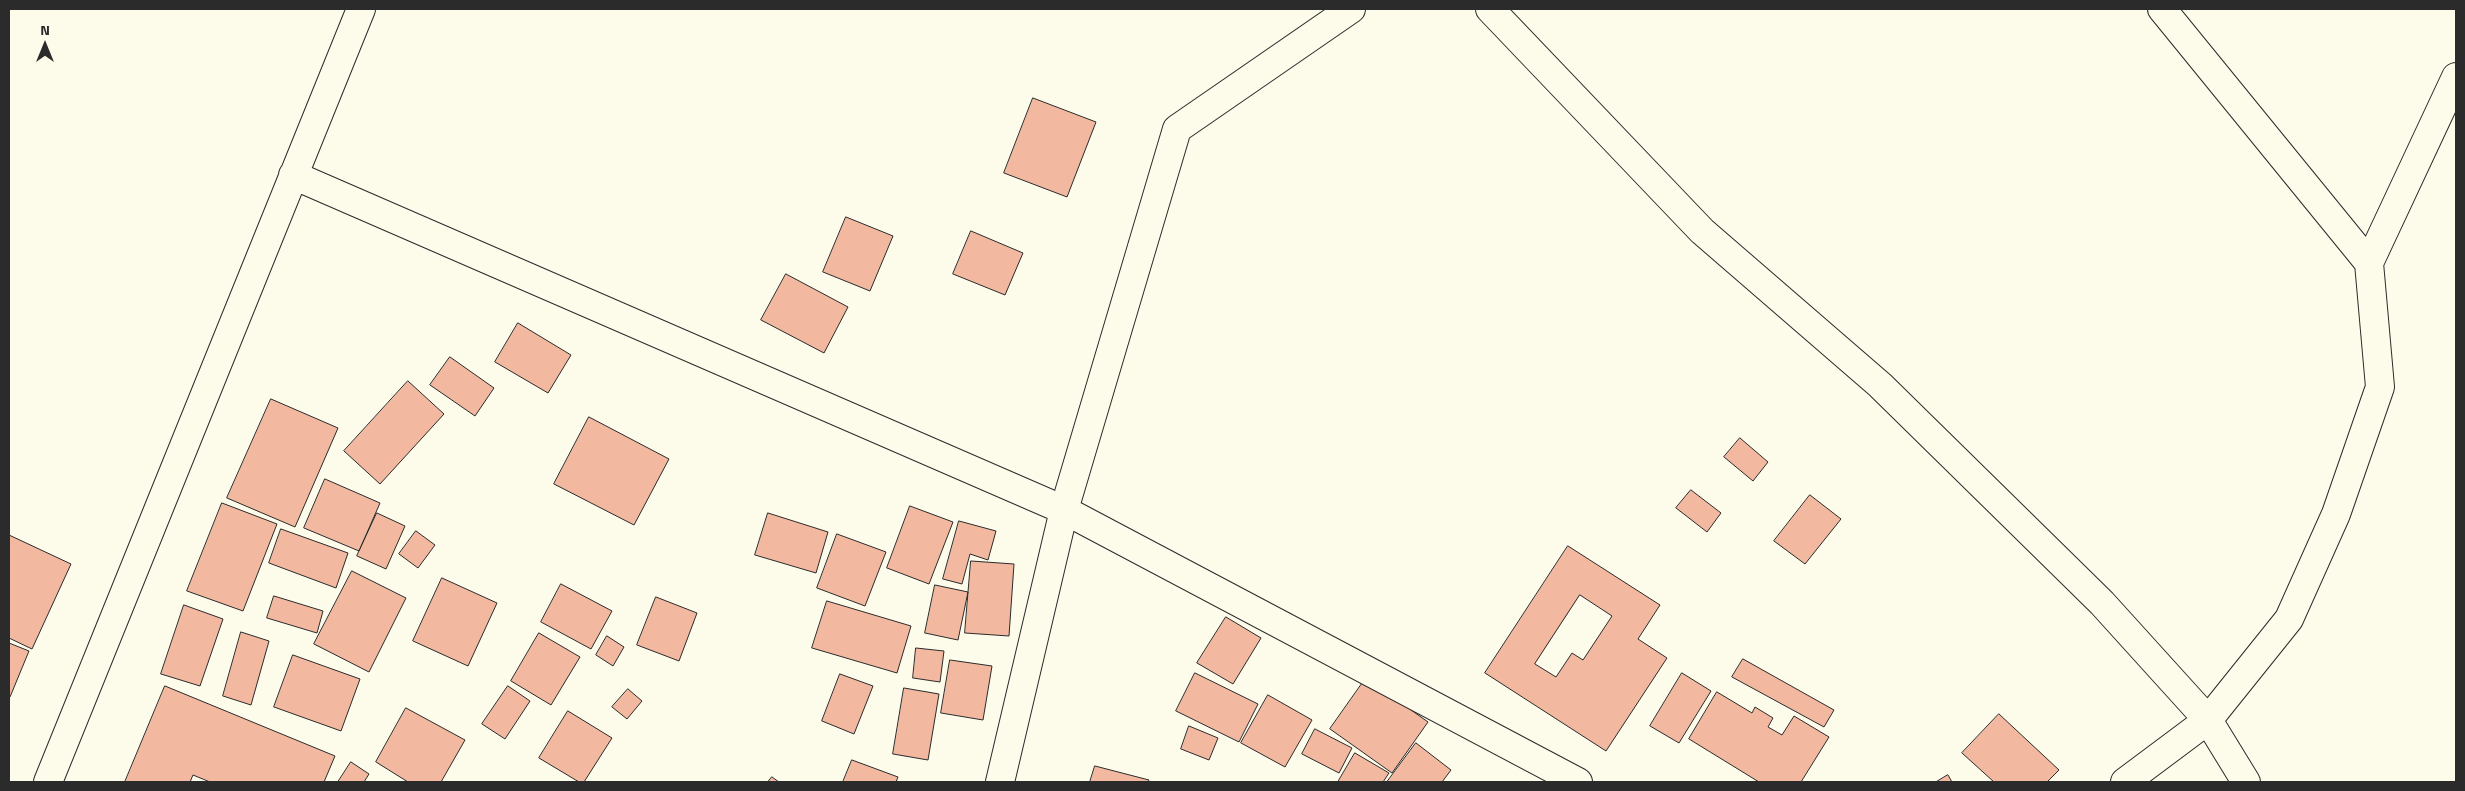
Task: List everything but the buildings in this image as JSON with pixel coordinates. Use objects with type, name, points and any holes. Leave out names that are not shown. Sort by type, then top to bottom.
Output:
[{"type":"street","points":[[48,782],[362,9]]},
{"type":"street","points":[[1000,782],[1064,510],[1177,129],[1351,9]]},
{"type":"street","points":[[1490,9],[1702,231],[1880,385],[2102,602],[2208,720],[2246,782]]},
{"type":"street","points":[[2162,9],[2369,263]]},
{"type":"street","points":[[2126,782],[2208,720],[2289,619],[2336,514],[2380,387],[2369,263],[2456,77]]},
{"type":"street","points":[[293,176],[1064,510],[1578,782]]}]
